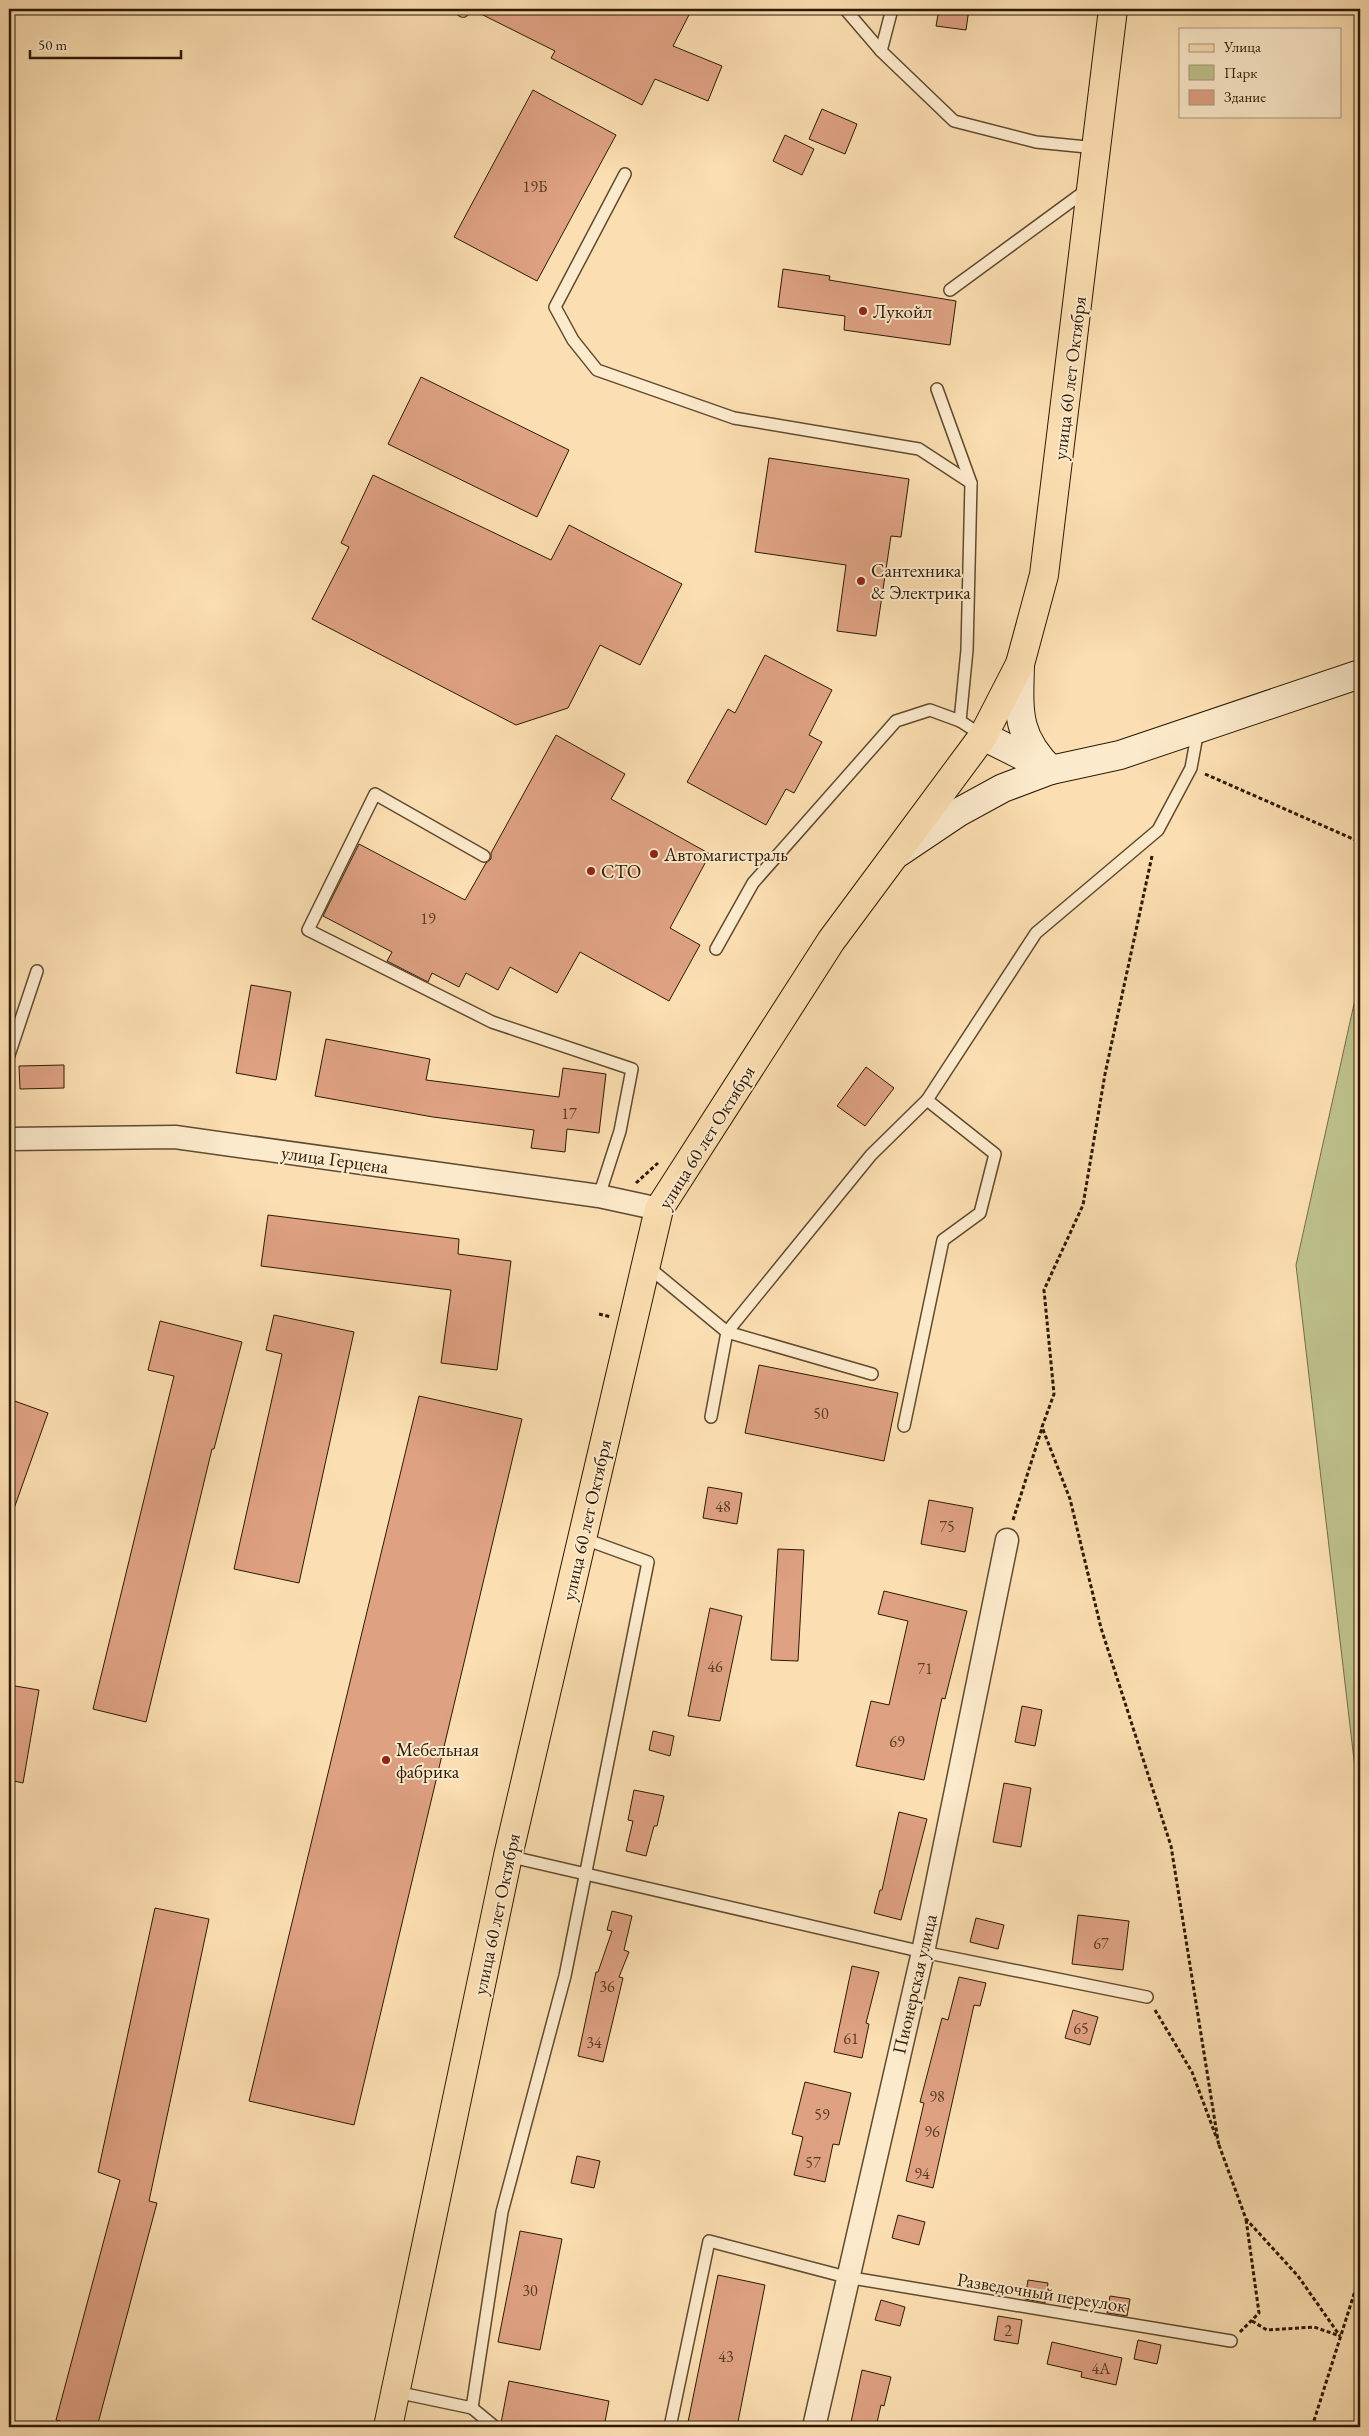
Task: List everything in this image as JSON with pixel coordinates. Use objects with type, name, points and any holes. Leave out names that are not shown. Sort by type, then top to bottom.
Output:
[{"type":"main road","name":"улица 60 лет Октября","points":[[388,2427],[508,1856],[659,1209],[831,941],[895,854],[972,728],[1020,664],[1044,576],[1113,9]]},
{"type":"street","points":[[1020,664],[1019,703],[1023,732],[1035,755],[1051,770]]},
{"type":"street","points":[[895,854],[959,812],[1003,788],[1051,770],[1120,755],[1360,674]]},
{"type":"street","points":[[972,728],[1051,770]]},
{"type":"street","name":"улица Герцена","points":[[9,1139],[175,1137],[601,1188],[659,1209]]},
{"type":"street","name":"Пионерская улица","points":[[814,2427],[846,2277],[922,1952],[1007,1540]]},
{"type":"lane","points":[[845,9],[881,51],[954,122],[1036,142],[1097,148]]},
{"type":"lane","points":[[881,51],[892,9]]},
{"type":"lane","points":[[625,174],[555,306],[573,340],[597,370],[734,418],[918,449],[971,482]]},
{"type":"lane","points":[[950,290],[1093,185]]},
{"type":"lane","points":[[716,948],[754,882],[896,721],[930,710],[972,728],[968,650],[971,482],[938,389]]},
{"type":"lane","points":[[711,1417],[727,1332],[871,1155],[927,1100],[1036,932],[1158,830],[1191,768],[1198,730]]},
{"type":"lane","points":[[484,856],[375,794],[308,930],[492,1022],[632,1070],[620,1131],[601,1188]]},
{"type":"lane","points":[[9,1055],[38,971]]},
{"type":"lane","points":[[904,1426],[943,1240],[980,1213],[995,1154],[927,1100]]},
{"type":"lane","points":[[646,1265],[727,1332],[872,1374]]},
{"type":"lane","points":[[472,2408],[502,2212],[565,1976],[648,1562],[582,1538]]},
{"type":"lane","points":[[508,1856],[922,1952],[1147,1997]]},
{"type":"lane","name":"Разведочный переулок","points":[[670,2427],[709,2241],[846,2277],[1231,2341]]},
{"type":"lane","points":[[396,2392],[472,2408],[495,2427]]},
{"type":"path","points":[[1191,768],[1360,842]]},
{"type":"path","points":[[1007,1540],[1054,1394],[1044,1290],[1083,1205],[1105,1074],[1158,830]]},
{"type":"path","points":[[601,1188],[634,1185],[658,1163]]},
{"type":"path","points":[[1042,1427],[1070,1499],[1101,1628],[1171,1846],[1219,2147]]},
{"type":"path","points":[[1147,1997],[1192,2072],[1246,2219],[1259,2313],[1231,2341]]},
{"type":"path","points":[[1246,2219],[1298,2276],[1340,2336]]},
{"type":"path","points":[[1312,2427],[1360,2275]]},
{"type":"path","points":[[1252,2320],[1267,2330],[1314,2328],[1340,2336]]},
{"type":"green space","points":[[1360,977],[1360,1811],[1296,1265]]},
{"type":"building","points":[[471,9],[692,9],[673,46],[722,66],[708,101],[655,79],[642,105],[551,58],[555,51]]},
{"type":"building","points":[[939,9],[969,9],[966,30],[936,26]]},
{"type":"building","points":[[533,90],[616,135],[537,281],[454,237]]},
{"type":"building","points":[[822,109],[857,124],[845,154],[809,139]]},
{"type":"building","points":[[785,135],[814,149],[802,175],[773,161]]},
{"type":"building","points":[[783,269],[830,276],[829,280],[956,301],[950,345],[844,330],[845,316],[778,307]]},
{"type":"building","points":[[421,377],[569,450],[537,517],[388,444]]},
{"type":"building","points":[[769,458],[909,479],[901,537],[891,536],[876,636],[837,631],[846,565],[755,552]]},
{"type":"building","points":[[373,475],[551,560],[569,525],[682,584],[640,665],[600,645],[568,708],[516,725],[312,619],[349,547],[341,543]]},
{"type":"building","points":[[765,655],[832,690],[809,735],[822,742],[794,793],[786,789],[766,825],[687,782],[728,709],[735,713]]},
{"type":"building","name":"СТО","points":[[556,735],[625,774],[611,799],[710,854],[670,928],[700,945],[669,1001],[580,952],[557,993],[510,967],[498,990],[466,973],[459,987],[432,973],[428,982],[387,961],[392,952],[323,916],[359,844],[465,900],[486,863],[491,859],[491,853]]},
{"type":"building","points":[[251,985],[291,992],[276,1080],[236,1073]]},
{"type":"building","points":[[326,1039],[430,1059],[426,1080],[559,1097],[563,1068],[606,1074],[599,1133],[567,1129],[565,1152],[531,1148],[534,1130],[433,1117],[315,1096]]},
{"type":"building","points":[[64,1065],[64,1088],[20,1089],[19,1066]]},
{"type":"building","points":[[866,1067],[894,1088],[865,1126],[837,1106]]},
{"type":"building","points":[[268,1215],[459,1239],[458,1254],[511,1261],[497,1370],[441,1363],[451,1290],[261,1266]]},
{"type":"building","points":[[274,1315],[354,1332],[299,1583],[234,1569],[282,1354],[266,1350]]},
{"type":"building","points":[[160,1321],[242,1342],[214,1449],[212,1449],[146,1722],[93,1709],[174,1376],[148,1370]]},
{"type":"building","points":[[759,1365],[898,1393],[884,1461],[745,1433]]},
{"type":"building","name":"Мебельная фабрика","points":[[419,1396],[522,1419],[354,2125],[249,2101]]},
{"type":"building","points":[[9,1399],[48,1413],[11,1517],[9,1516]]},
{"type":"building","points":[[708,1487],[742,1493],[737,1524],[703,1518]]},
{"type":"building","points":[[929,1500],[973,1508],[965,1552],[921,1544]]},
{"type":"building","points":[[778,1549],[804,1550],[798,1661],[771,1660]]},
{"type":"building","points":[[884,1591],[967,1611],[945,1699],[942,1698],[924,1780],[856,1766],[871,1701],[889,1705],[908,1621],[878,1614]]},
{"type":"building","points":[[710,1608],[742,1616],[720,1721],[688,1716]]},
{"type":"building","points":[[9,1685],[39,1690],[23,1783],[9,1780]]},
{"type":"building","points":[[1022,1706],[1042,1710],[1035,1746],[1015,1742]]},
{"type":"building","points":[[653,1731],[674,1736],[670,1756],[649,1750]]},
{"type":"building","points":[[1004,1783],[1031,1788],[1021,1847],[993,1842]]},
{"type":"building","points":[[634,1790],[664,1796],[657,1826],[654,1826],[646,1856],[626,1851],[633,1821],[628,1820]]},
{"type":"building","points":[[899,1812],[927,1819],[901,1920],[874,1913],[880,1890],[882,1890]]},
{"type":"building","points":[[155,1908],[209,1919],[149,2201],[157,2203],[97,2427],[83,2427],[56,2420],[120,2180],[98,2172]]},
{"type":"building","points":[[612,1911],[632,1916],[624,1950],[629,1952],[619,1977],[623,1978],[603,2062],[578,2056],[596,1972],[598,1972],[612,1931],[607,1930]]},
{"type":"building","points":[[1078,1915],[1129,1921],[1123,1970],[1072,1964]]},
{"type":"building","points":[[976,1918],[1004,1925],[998,1949],[970,1942]]},
{"type":"building","points":[[852,1966],[879,1972],[866,2023],[869,2024],[862,2058],[834,2052]]},
{"type":"building","points":[[959,1977],[986,1983],[980,2006],[974,2005],[933,2188],[906,2181],[924,2103],[920,2102],[942,2018],[948,2020]]},
{"type":"building","points":[[1073,2010],[1098,2017],[1090,2045],[1065,2038]]},
{"type":"building","points":[[805,2082],[851,2093],[839,2145],[833,2144],[825,2182],[794,2175],[803,2137],[792,2134]]},
{"type":"building","points":[[577,2156],[600,2161],[594,2188],[571,2183]]},
{"type":"building","points":[[898,2215],[925,2222],[919,2245],[892,2238]]},
{"type":"building","points":[[520,2231],[562,2239],[540,2350],[498,2342]]},
{"type":"building","points":[[718,2275],[765,2285],[737,2427],[687,2427]]},
{"type":"building","points":[[1028,2280],[1048,2283],[1045,2303],[1025,2299]]},
{"type":"building","points":[[1110,2296],[1130,2299],[1127,2316],[1107,2313]]},
{"type":"building","points":[[881,2300],[905,2307],[900,2326],[875,2320]]},
{"type":"building","points":[[998,2316],[1022,2320],[1018,2344],[994,2340]]},
{"type":"building","points":[[1138,2340],[1161,2345],[1157,2364],[1134,2359]]},
{"type":"building","points":[[1052,2342],[1122,2358],[1116,2385],[1081,2377],[1082,2372],[1047,2364]]},
{"type":"building","points":[[862,2370],[891,2377],[884,2406],[881,2405],[876,2427],[850,2427]]},
{"type":"building","points":[[509,2381],[609,2401],[604,2427],[520,2427],[501,2423]]},
{"type":"place","name":"Лукойл","points":[[863,311]]},
{"type":"place","name":"Сантехника & Электрика","points":[[861,581]]},
{"type":"place","name":"Автомагистраль","points":[[654,854]]},
{"type":"place","name":"СТО","points":[[591,871]]},
{"type":"place","name":"Мебельная фабрика","points":[[386,1760]]}]
